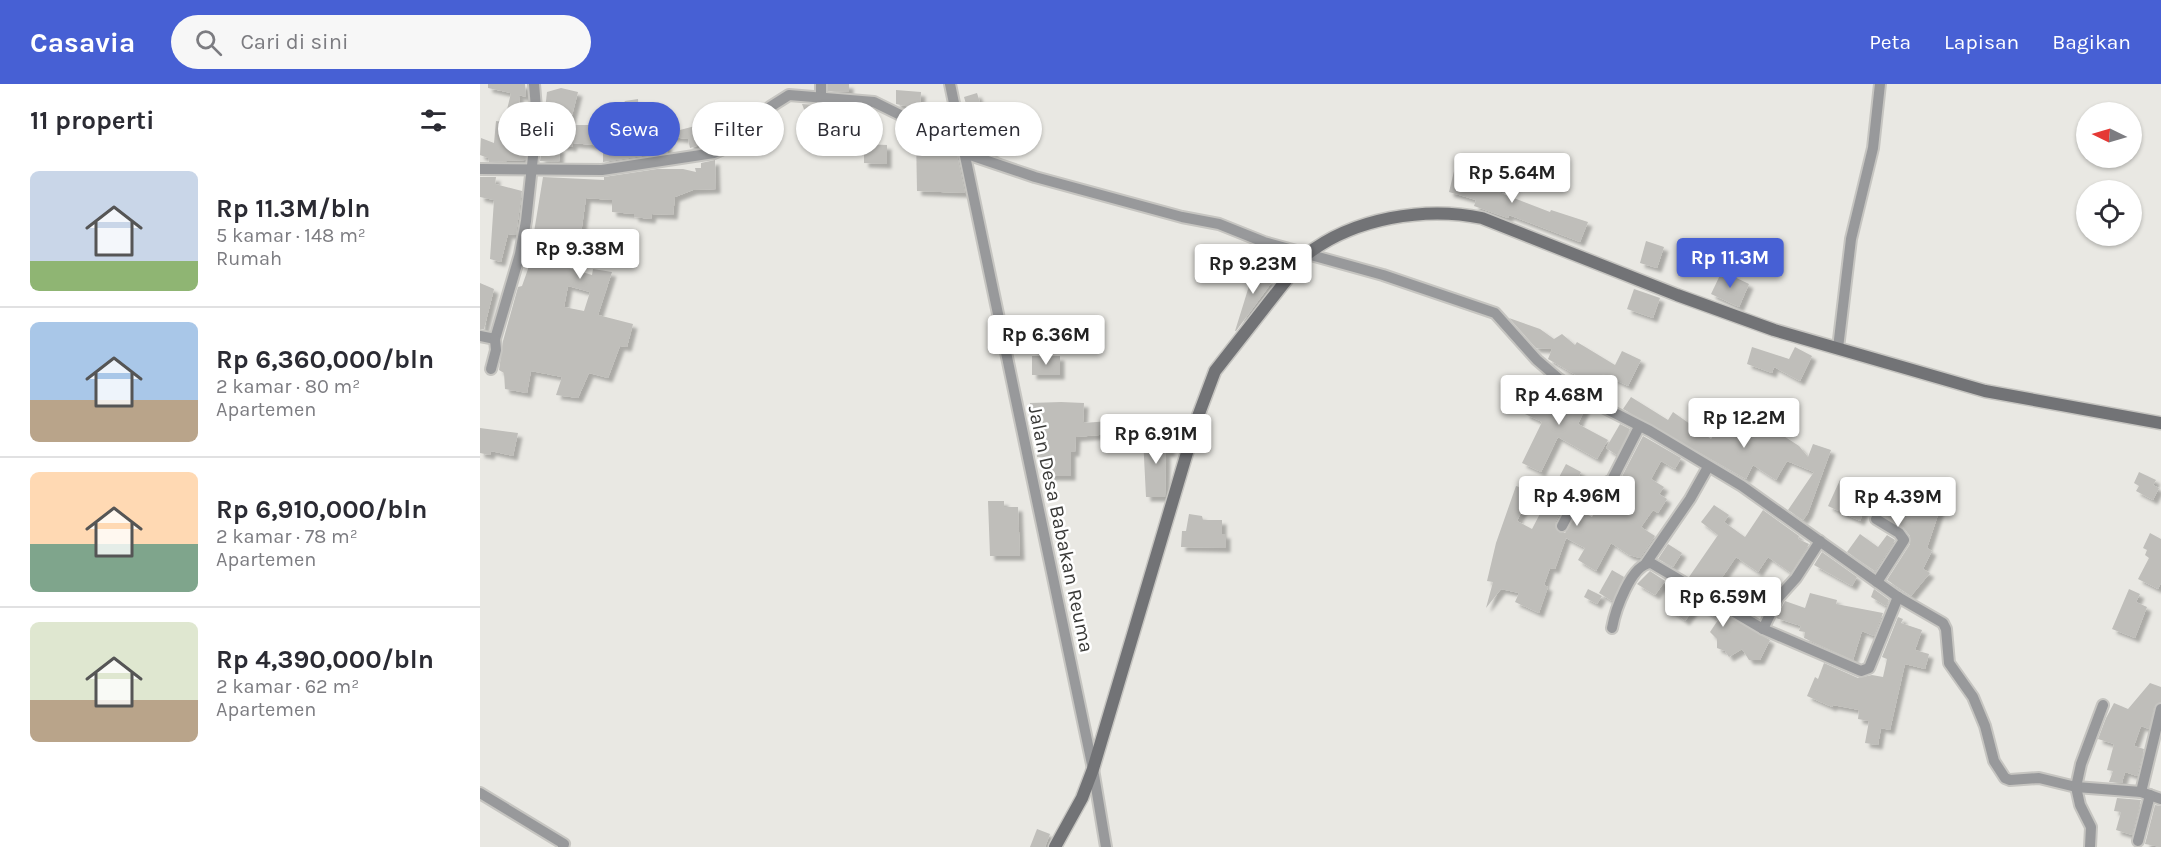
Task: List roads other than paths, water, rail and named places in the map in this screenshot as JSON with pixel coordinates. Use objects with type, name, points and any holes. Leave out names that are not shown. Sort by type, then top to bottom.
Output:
[{"type":"main road","points":[[1055,847],[1082,798],[1093,769],[1197,419],[1215,371],[1306,255],[1325,239],[1382,221],[1422,214],[1462,214],[1502,225],[1677,295],[1838,348],[1985,391],[2112,412],[2161,423]]},
{"type":"street","points":[[491,369],[496,350],[495,339],[520,254],[537,112],[534,84]]},
{"type":"street","points":[[820,96],[821,84]]},
{"type":"street","name":"Jalan Desa Babakan Reuma","points":[[950,84],[954,102]]},
{"type":"street","points":[[1838,348],[1851,239],[1873,148],[1880,84]]},
{"type":"street","points":[[480,169],[602,170],[714,153],[735,146],[749,138],[770,107],[789,90],[874,102],[895,112]]},
{"type":"street","name":"Jalan Desa Babakan Reuma","points":[[965,156],[1093,769],[1106,847]]},
{"type":"street","points":[[973,156],[1035,177],[1208,222],[1306,255],[1404,281],[1495,314],[1537,360],[1589,400],[1742,486],[1898,597],[1943,623],[1946,628],[1949,663],[1973,697],[1980,712],[1994,761],[2005,778],[2017,780],[2039,778],[2076,787],[2146,793],[2161,799]]},
{"type":"street","points":[[480,336],[495,339]]},
{"type":"street","points":[[1562,526],[1584,484],[1599,486],[1612,480],[1639,427]]},
{"type":"street","points":[[1612,628],[1616,609],[1639,568],[1646,563],[1690,499],[1708,467]]},
{"type":"street","points":[[1876,519],[1899,533],[1904,540],[1877,582]]},
{"type":"street","points":[[1763,629],[1778,598],[1796,578],[1820,541]]},
{"type":"street","points":[[1646,563],[1660,567],[1763,629],[1862,671],[1869,668],[1898,597]]},
{"type":"street","points":[[2090,847],[2091,827],[2080,805],[2076,787],[2088,744],[2103,705]]},
{"type":"street","points":[[2138,841],[2161,709]]},
{"type":"street","points":[[480,793],[564,844],[563,847]]}]
